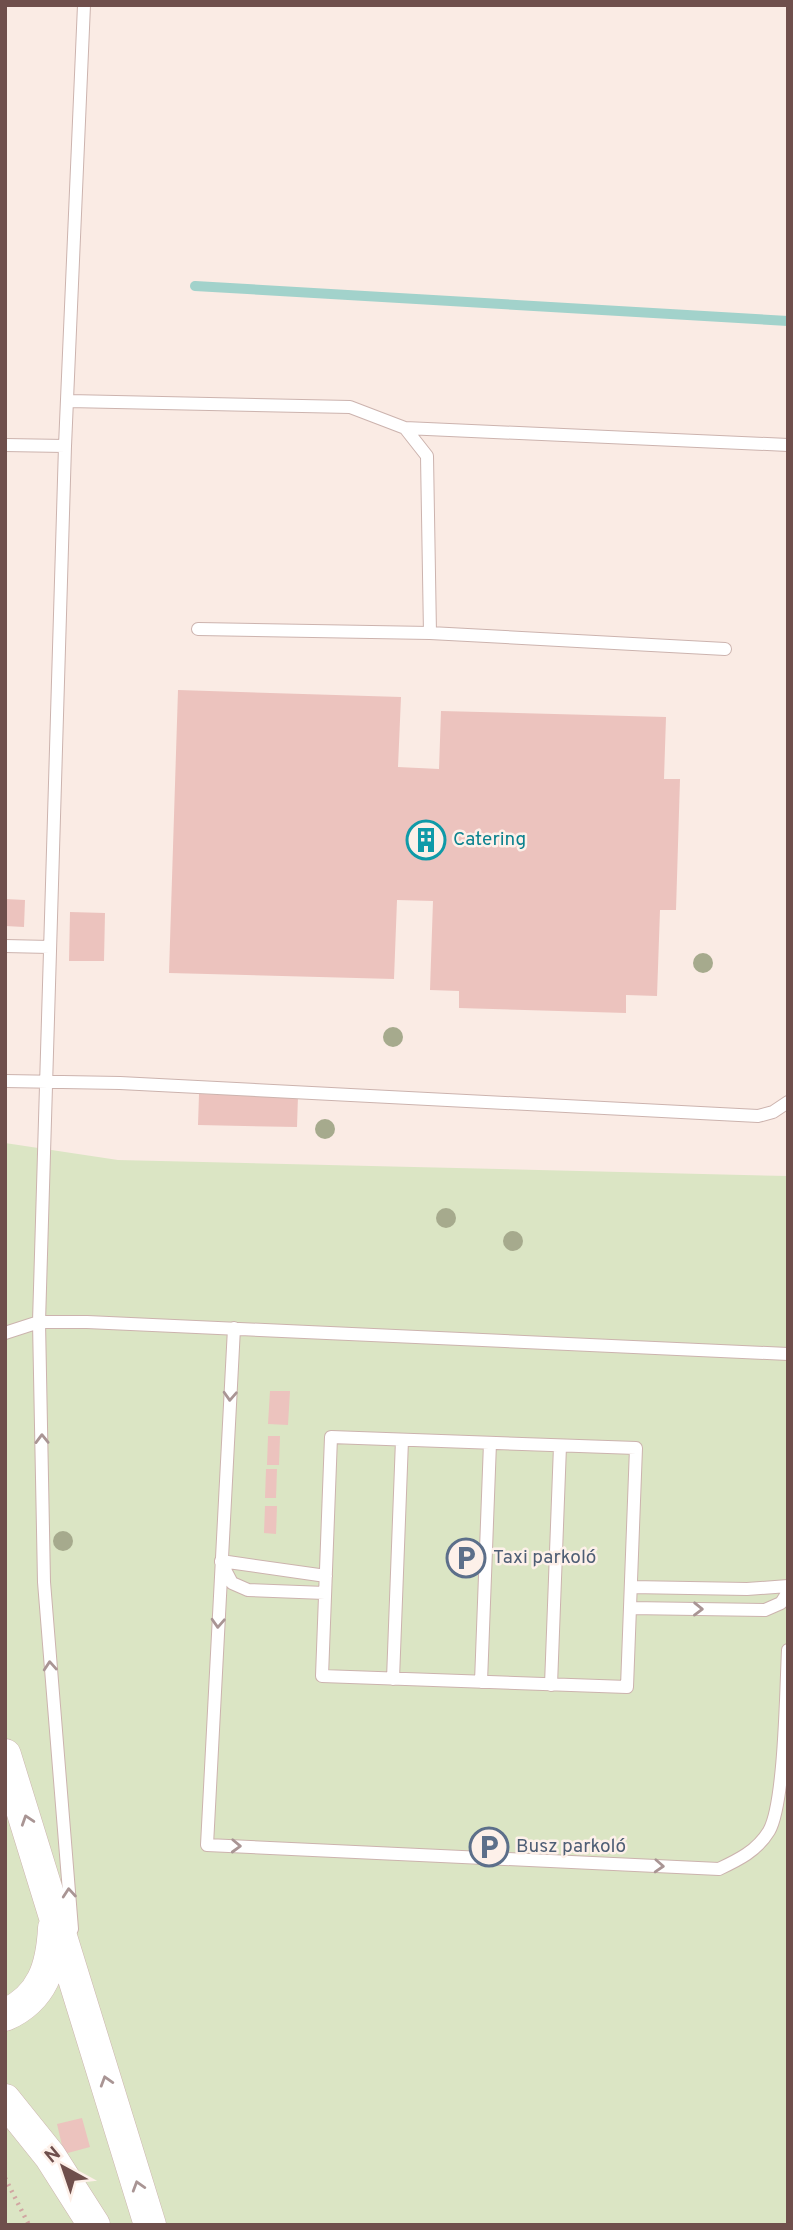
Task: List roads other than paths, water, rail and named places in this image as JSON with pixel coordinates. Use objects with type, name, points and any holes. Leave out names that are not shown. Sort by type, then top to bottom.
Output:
[{"type":"street","points":[[5,1755],[55,1909],[150,2225]]},
{"type":"street","points":[[5,2015],[38,1992],[53,1958],[55,1909]]},
{"type":"street","points":[[5,2100],[50,2156],[94,2225]]},
{"type":"lane","points":[[77,1985],[44,1582],[39,1322],[65,446],[69,401],[83,5]]},
{"type":"lane","points":[[69,401],[351,407],[404,428],[788,445]]},
{"type":"lane","points":[[404,428],[427,456],[430,633]]},
{"type":"lane","points":[[5,445],[65,446]]},
{"type":"lane","points":[[198,629],[430,633],[725,649]]},
{"type":"lane","points":[[5,946],[50,947]]},
{"type":"lane","points":[[5,1081],[120,1083],[758,1116],[773,1112],[788,1102]]},
{"type":"lane","points":[[5,1333],[39,1322],[234,1328],[788,1354]]},
{"type":"lane","points":[[234,1328],[206,1845],[719,1869],[746,1857],[769,1831],[781,1761],[788,1650]]},
{"type":"lane","points":[[331,1437],[402,1440],[636,1448],[627,1687],[322,1676],[331,1437]]},
{"type":"lane","points":[[393,1679],[402,1440]]},
{"type":"lane","points":[[481,1682],[490,1443]]},
{"type":"lane","points":[[551,1685],[560,1446]]},
{"type":"lane","points":[[221,1561],[326,1576]]},
{"type":"lane","points":[[221,1561],[232,1583],[248,1590],[325,1593]]},
{"type":"lane","points":[[631,1587],[747,1589],[788,1586]]},
{"type":"lane","points":[[630,1608],[765,1610],[781,1603],[788,1592]]},
{"type":"waterway","points":[[195,286],[788,321]]},
{"type":"place","name":"Catering","points":[[426,840]]},
{"type":"place","name":"Taxi parkoló","points":[[466,1558]]},
{"type":"place","name":"Busz parkoló","points":[[489,1847]]}]
